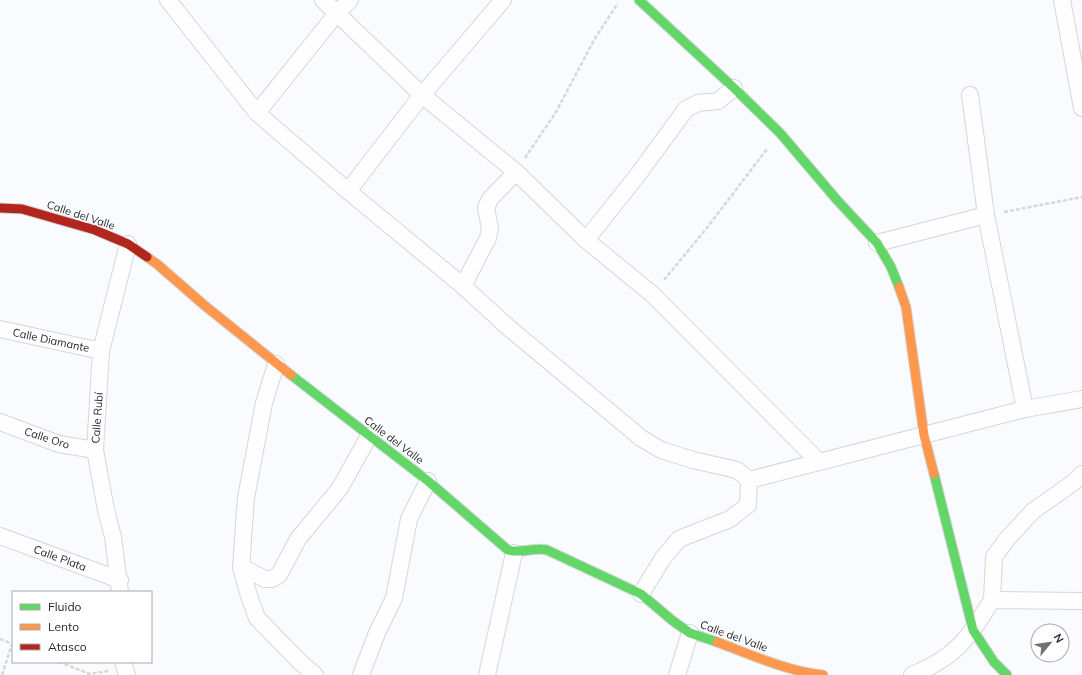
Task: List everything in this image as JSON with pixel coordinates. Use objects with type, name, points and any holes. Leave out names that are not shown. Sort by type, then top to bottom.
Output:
[{"type":"street","points":[[168,0],[257,113],[348,191],[463,286],[508,328],[641,438],[661,450],[693,460],[737,470],[749,480]]},
{"type":"street","points":[[323,0],[422,95],[516,172],[586,240],[652,294],[819,462]]},
{"type":"street","points":[[257,113],[337,13],[350,0]]},
{"type":"street","points":[[348,191],[422,95],[503,0]]},
{"type":"street","points":[[639,0],[780,133],[837,200],[877,243],[891,267],[906,307],[924,435],[973,630],[994,662],[1007,675]]},
{"type":"street","points":[[1062,0],[1082,108]]},
{"type":"street","points":[[586,240],[637,176],[686,109],[698,103],[718,102],[734,88]]},
{"type":"street","points":[[970,95],[986,215],[1025,409]]},
{"type":"street","points":[[463,286],[488,238],[490,228],[486,208],[490,199],[516,172]]},
{"type":"street","name":"Calle del Valle","points":[[0,208],[22,209],[95,230],[128,244],[157,264],[276,364],[428,481],[508,550],[514,553],[521,553],[537,548],[548,550],[641,594],[690,633],[783,666],[810,674],[823,675]]},
{"type":"street","points":[[877,243],[986,215]]},
{"type":"street","name":"Calle Rubí","points":[[120,586],[113,537],[106,510],[95,450],[101,351],[128,244]]},
{"type":"street","name":"Calle Diamante","points":[[0,330],[101,351]]},
{"type":"street","points":[[276,364],[264,403],[246,498],[242,567],[249,596],[257,618],[300,662],[315,675]]},
{"type":"street","points":[[749,480],[1025,409],[1082,399]]},
{"type":"street","name":"Calle Oro","points":[[0,422],[59,444],[95,450]]},
{"type":"street","points":[[242,567],[265,579],[272,579],[279,576],[298,539],[340,488],[370,436]]},
{"type":"street","points":[[912,675],[931,671],[952,654],[973,630],[992,600],[994,557],[1007,539],[1033,511],[1074,482],[1082,474]]},
{"type":"street","points":[[641,594],[663,558],[679,539],[730,519],[748,505],[749,480]]},
{"type":"street","points":[[362,675],[376,633],[394,598],[409,519],[428,481]]},
{"type":"street","name":"Calle Plata","points":[[0,536],[120,586]]},
{"type":"street","points":[[487,675],[514,553]]},
{"type":"street","points":[[992,600],[1082,601]]},
{"type":"street","points":[[677,675],[690,633]]},
{"type":"path","points":[[516,172],[556,112],[594,40],[620,0]]},
{"type":"path","points":[[652,294],[706,229],[780,133]]},
{"type":"path","points":[[986,215],[1082,197]]},
{"type":"path","points":[[0,639],[12,644],[2,675]]},
{"type":"path","points":[[62,663],[90,674],[124,668]]},
{"type":"traffic: fast","points":[[639,0],[780,133],[837,200],[877,243],[891,267],[899,287]]},
{"type":"traffic: fast","points":[[291,375],[428,481],[508,550],[547,550],[641,594],[690,633],[717,642]]},
{"type":"traffic: fast","points":[[934,474],[973,630],[994,662],[1007,675]]},
{"type":"traffic: slow","points":[[147,257],[291,375]]},
{"type":"traffic: slow","points":[[899,287],[906,307],[924,435],[934,474]]},
{"type":"traffic: slow","points":[[717,642],[783,666],[823,675]]},
{"type":"traffic: jam","points":[[0,208],[22,209],[95,230],[128,244],[147,257]]}]
